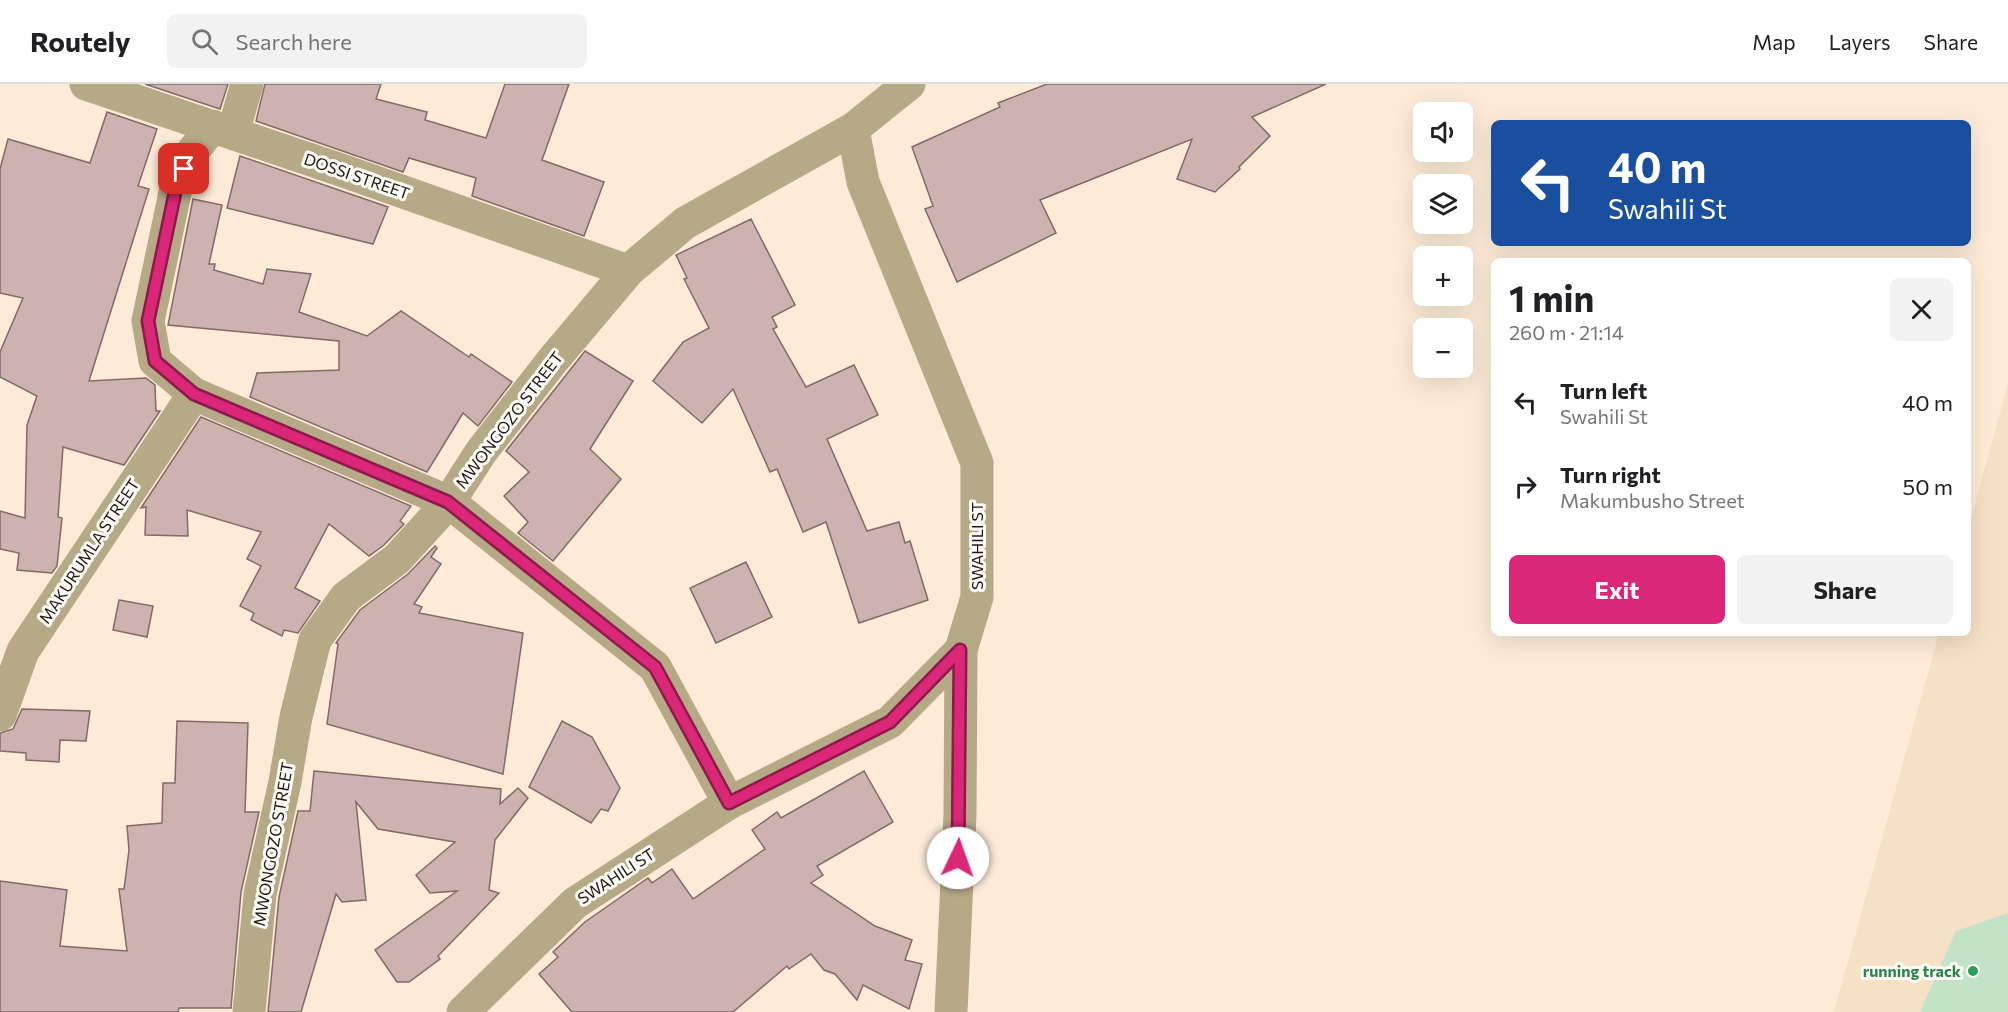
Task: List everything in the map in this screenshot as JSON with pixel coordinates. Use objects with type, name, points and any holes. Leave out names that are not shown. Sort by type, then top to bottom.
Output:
[{"type":"street","name":"DOSSI STREET","points":[[86,84],[628,271]]},
{"type":"street","points":[[247,84],[223,130],[193,150],[176,188],[148,321],[155,361],[194,394],[448,502],[655,667],[729,803]]},
{"type":"street","points":[[854,129],[909,84]]},
{"type":"street","name":"MWONGOZO STREET","points":[[249,1012],[260,894],[285,782],[296,717],[315,640],[346,597],[397,559],[448,502],[488,443],[553,360],[628,271],[685,223],[854,129]]},
{"type":"street","name":"SWAHILI ST","points":[[463,1012],[575,903],[729,803],[890,722],[960,650],[977,597],[977,464],[863,182],[854,129]]},
{"type":"street","name":"MAKURUMLA STREET","points":[[0,715],[24,651],[194,394]]},
{"type":"street","points":[[951,1012],[960,814],[960,650]]},
{"type":"shaded area","points":[[2008,384],[2008,1012],[1834,1012],[1938,636],[1971,636],[1971,518]]},
{"type":"green space","name":"running track","points":[[2008,913],[2008,1012],[1920,1012],[1956,931]]},
{"type":"building","points":[[145,84],[228,84],[220,109]]},
{"type":"building","points":[[265,84],[381,84],[376,99],[427,112],[425,120],[486,138],[505,84],[569,84],[542,160],[604,182],[584,236],[472,196],[476,178],[409,158],[403,172],[256,121]]},
{"type":"building","points":[[1047,84],[1326,84],[1252,117],[1270,136],[1215,192],[1177,179],[1192,139],[1040,200],[1056,233],[957,282],[925,209],[933,206],[912,147],[1000,107],[998,103]]},
{"type":"building","points":[[107,112],[157,129],[138,186],[149,189],[89,381],[146,378],[155,385],[156,411],[160,411],[124,465],[63,447],[58,517],[62,518],[57,566],[52,573],[17,570],[19,553],[0,549],[0,511],[25,518],[27,425],[37,396],[0,377],[0,352],[23,298],[0,293],[0,169],[8,139],[90,163]]},
{"type":"building","points":[[240,156],[388,207],[373,244],[227,208]]},
{"type":"building","points":[[193,199],[222,205],[209,264],[215,264],[214,270],[263,284],[267,269],[311,274],[299,312],[367,336],[401,311],[469,357],[471,354],[512,382],[478,426],[463,413],[427,472],[250,397],[257,373],[339,370],[339,341],[168,325]]},
{"type":"building","points":[[751,219],[795,305],[772,317],[777,327],[773,329],[806,387],[854,365],[878,415],[827,439],[867,531],[899,522],[905,543],[910,541],[928,600],[859,623],[826,522],[803,532],[777,469],[770,472],[733,389],[702,423],[653,381],[683,342],[709,328],[684,279],[687,278],[676,255]]},
{"type":"building","points":[[585,351],[633,381],[590,449],[621,479],[553,561],[518,533],[528,522],[504,496],[529,472],[506,451]]},
{"type":"building","points":[[201,417],[411,506],[400,521],[404,524],[384,545],[369,556],[329,524],[295,588],[320,601],[298,633],[284,630],[282,636],[251,620],[254,613],[240,606],[261,566],[247,559],[261,532],[187,510],[188,536],[145,535],[146,507],[141,508]]},
{"type":"building","points":[[435,546],[437,548],[431,557],[441,564],[414,604],[422,607],[419,613],[523,633],[503,774],[327,724],[338,644],[336,643],[360,610],[408,574]]},
{"type":"building","points":[[746,562],[772,617],[716,643],[690,588]]},
{"type":"building","points":[[119,600],[153,606],[147,637],[113,630]]},
{"type":"building","points":[[22,709],[90,711],[86,741],[60,740],[59,762],[26,760],[26,753],[0,751],[0,733],[13,729]]},
{"type":"building","points":[[177,721],[248,723],[245,812],[259,812],[241,892],[231,1008],[179,1008],[178,1012],[0,1012],[0,881],[67,890],[60,946],[127,951],[119,889],[124,889],[129,850],[127,826],[162,823],[163,783],[175,783]]},
{"type":"building","points":[[562,721],[592,737],[620,788],[608,811],[601,809],[591,823],[529,787]]},
{"type":"building","points":[[314,771],[501,789],[500,804],[518,788],[528,798],[495,840],[489,890],[499,893],[438,956],[440,959],[409,982],[397,982],[375,950],[457,891],[430,893],[416,875],[455,842],[378,829],[356,802],[366,900],[342,902],[336,894],[301,1012],[268,1012],[279,897],[298,811],[310,811]]},
{"type":"building","points":[[864,771],[893,822],[817,866],[823,875],[811,883],[875,926],[912,940],[905,960],[922,964],[909,1009],[863,985],[857,1000],[835,974],[824,970],[811,954],[789,969],[787,966],[733,1012],[572,1012],[539,974],[558,957],[553,952],[585,922],[648,878],[652,883],[672,869],[693,899],[765,849],[752,830],[777,812],[781,818]]},
{"type":"place","name":"running track","points":[[1973,971]]},
{"type":"route","points":[[184,169],[176,188],[148,321],[155,361],[194,394],[448,502],[655,667],[729,803],[890,722],[960,650],[958,858]]}]
